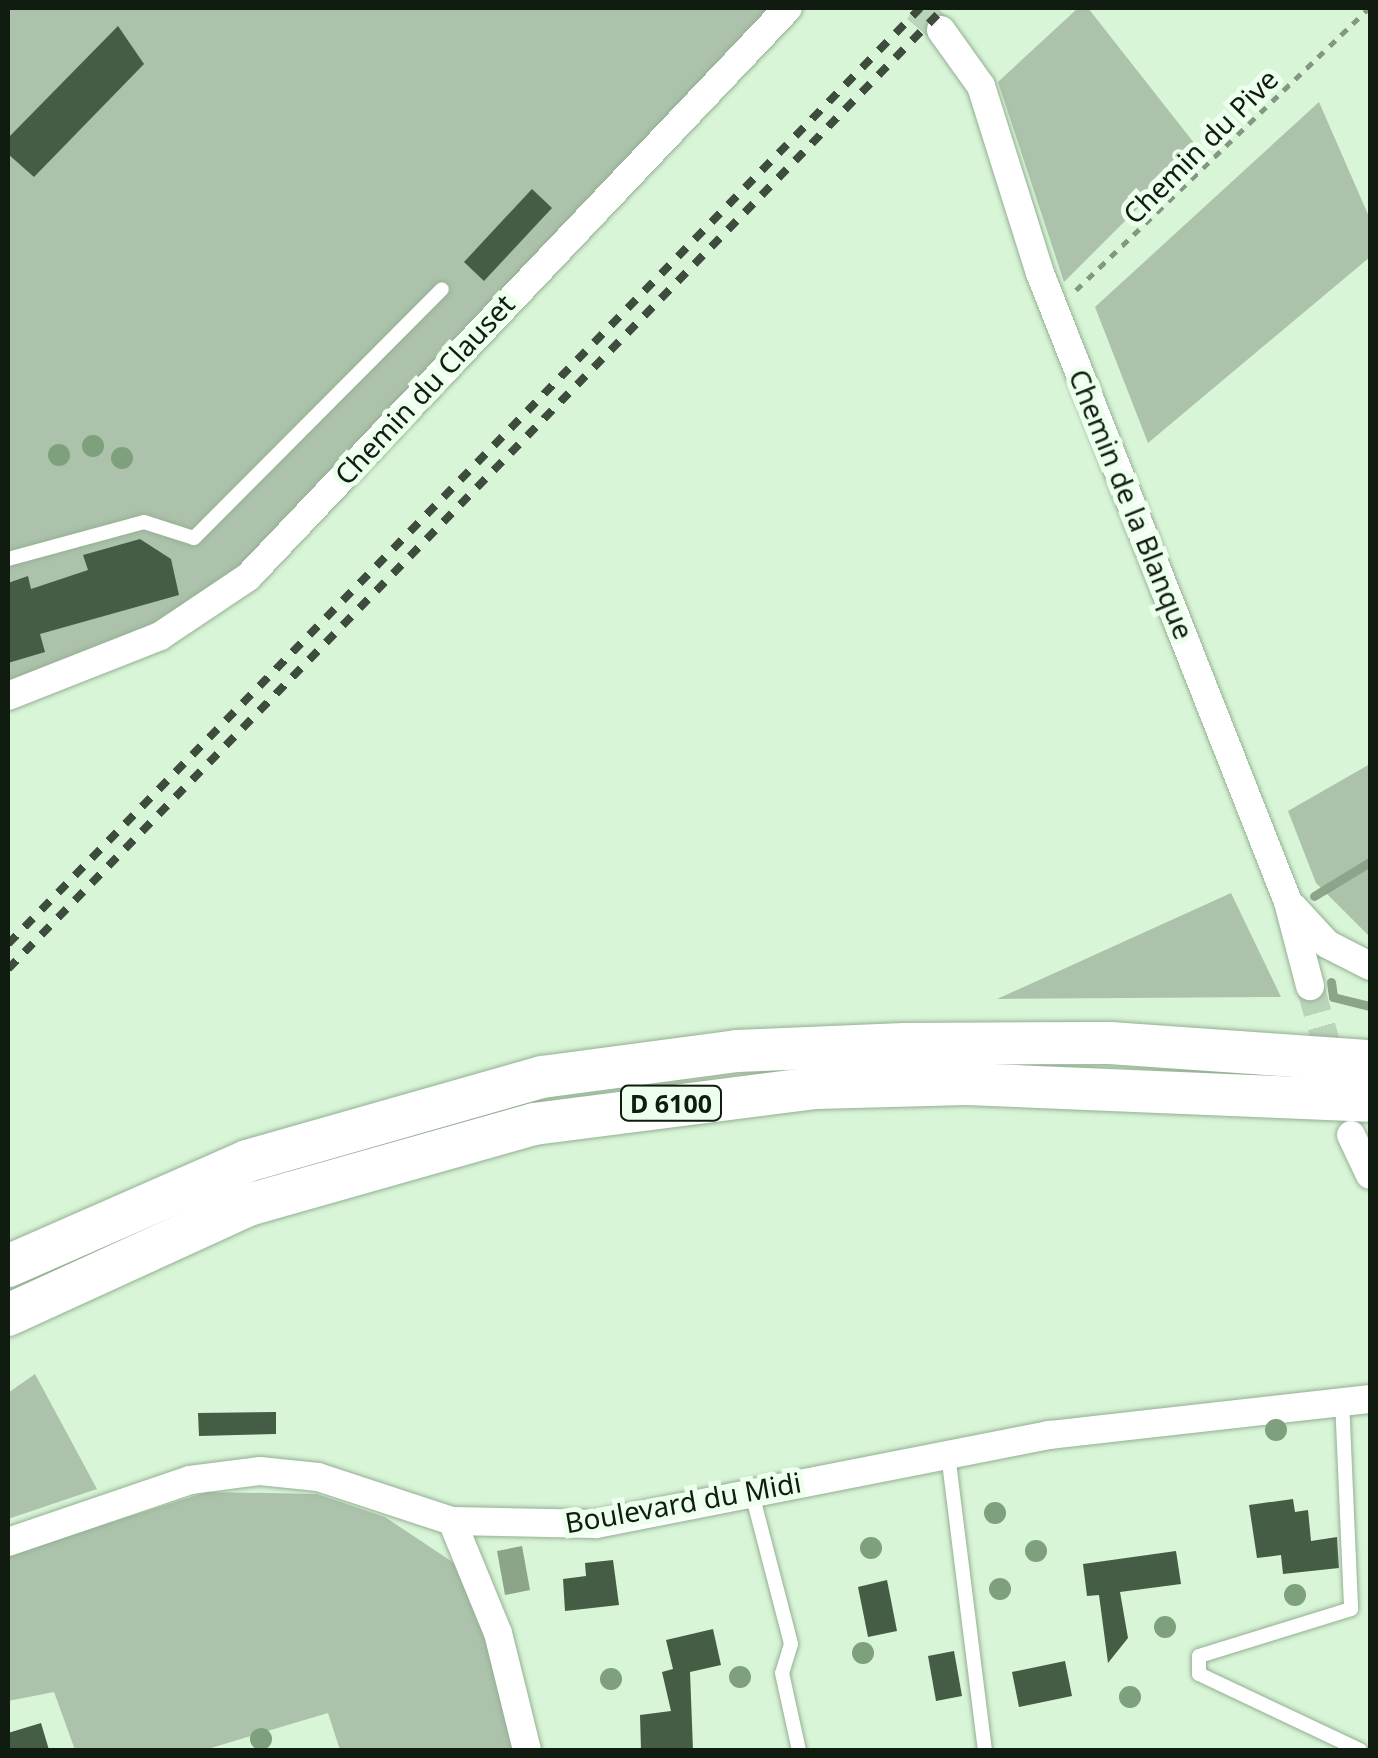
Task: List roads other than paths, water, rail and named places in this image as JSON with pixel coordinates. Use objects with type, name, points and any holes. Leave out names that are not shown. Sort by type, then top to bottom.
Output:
[{"type":"main road","name":"D 6100","points":[[8,1266],[247,1161],[542,1078],[736,1051],[904,1044],[1110,1043],[1370,1061]]},
{"type":"main road","name":"D 6100","points":[[8,1315],[248,1205],[534,1124],[686,1102],[892,1086],[1128,1087],[1361,1118]]},
{"type":"street","name":"Chemin du Clauset","points":[[8,696],[160,636],[248,576],[788,8]]},
{"type":"street","name":"Chemin de la Blanque","points":[[941,30],[981,86],[1054,309],[1288,902],[1310,986]]},
{"type":"street","points":[[1288,902],[1327,944],[1370,966]]},
{"type":"street","points":[[1361,1118],[1370,1175]]},
{"type":"street","name":"Boulevard du Midi","points":[[8,1542],[190,1480],[260,1470],[318,1477],[452,1521],[596,1524],[750,1489],[948,1454],[1342,1399],[1370,1400]]},
{"type":"street","points":[[452,1521],[498,1633],[527,1750]]},
{"type":"lane","points":[[8,559],[144,522],[194,538],[442,289]]},
{"type":"lane","points":[[1342,1399],[1351,1608],[1199,1656],[1200,1674],[1360,1750]]},
{"type":"lane","points":[[948,1454],[985,1750]]},
{"type":"lane","points":[[750,1489],[791,1644],[782,1674],[799,1750]]},
{"type":"waterway","points":[[1314,896],[1370,862]]},
{"type":"waterway","points":[[1331,982],[1333,997],[1370,1006]]},
{"type":"tunnel","points":[[916,8],[941,30]]},
{"type":"tunnel","points":[[1310,986],[1334,1071]]},
{"type":"railway","points":[[8,944],[920,8]]},
{"type":"railway","points":[[8,969],[944,8]]}]
